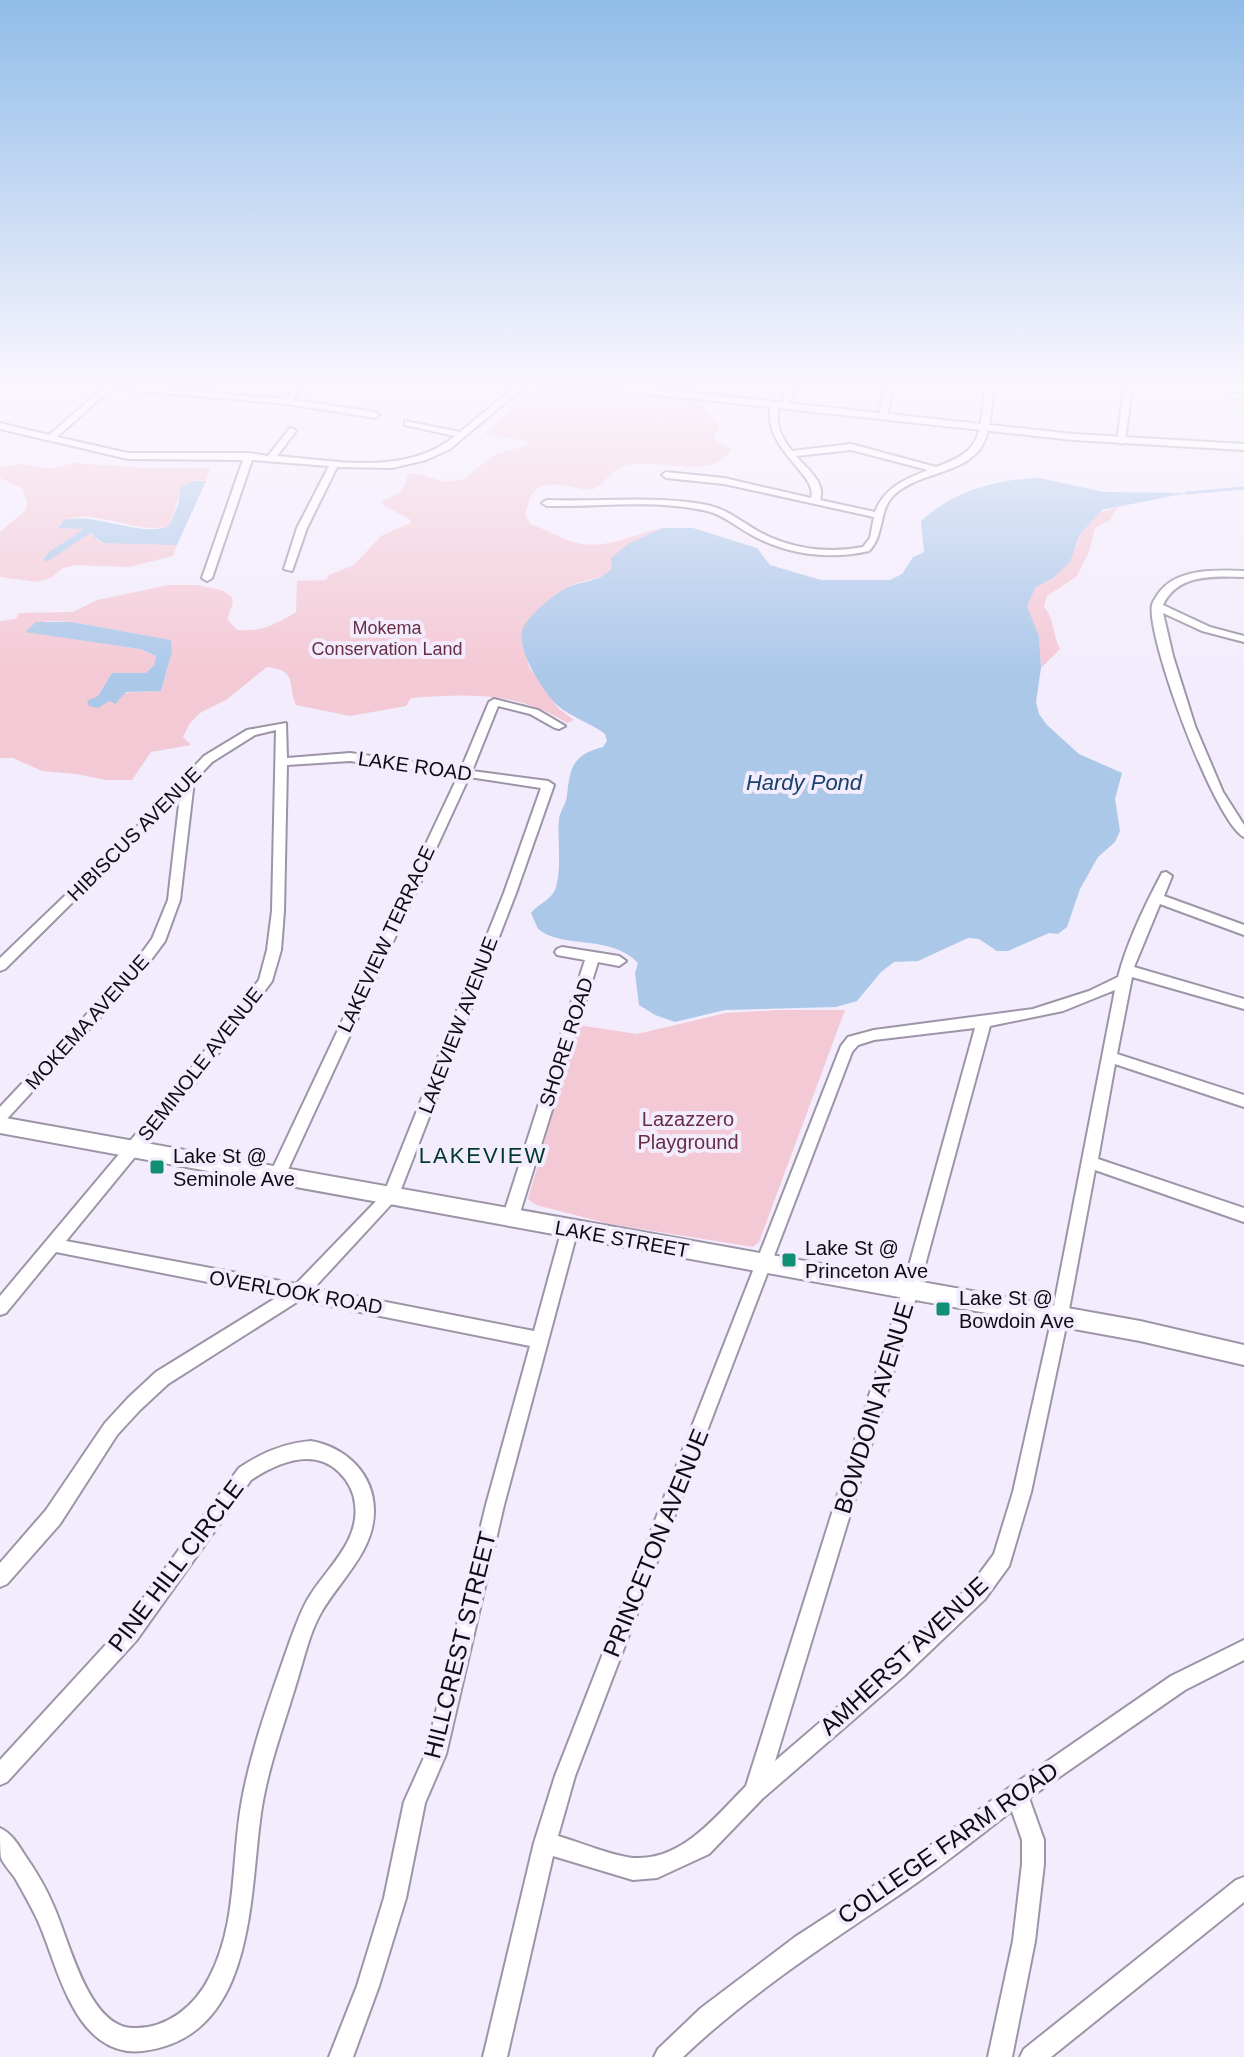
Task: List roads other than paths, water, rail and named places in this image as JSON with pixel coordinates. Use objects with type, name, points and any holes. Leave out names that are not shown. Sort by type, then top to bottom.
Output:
[{"type":"street","points":[[207,578],[240,483]]},
{"type":"street","points":[[289,569],[302,528],[325,483]]},
{"type":"street","points":[[734,483],[877,515]]},
{"type":"street","points":[[815,483],[818,491],[815,500]]},
{"type":"street","points":[[547,503],[658,501],[712,509],[734,517],[759,536],[832,554],[856,552],[871,545],[882,502],[906,483]]},
{"type":"street","points":[[1244,574],[1211,574],[1182,580],[1159,597],[1157,606],[1183,708],[1227,811],[1244,833]]},
{"type":"street","points":[[1157,606],[1206,629],[1244,639]]},
{"type":"street","name":"LAKEVIEW TERRACE","points":[[277,1176],[494,702],[534,712],[559,726]]},
{"type":"street","name":"SEMINOLE AVENUE","points":[[0,1308],[237,1022],[265,981],[274,950],[278,911],[282,725]]},
{"type":"street","name":"HIBISCUS AVENUE","points":[[0,966],[144,828],[208,759],[251,732],[282,725]]},
{"type":"street","name":"LAKE ROAD","points":[[281,762],[350,757],[548,785]]},
{"type":"street","name":"MOKEMA AVENUE","points":[[0,1117],[137,969],[158,941],[174,900],[188,780]]},
{"type":"street","name":"LAKEVIEW AVENUE","points":[[0,1577],[53,1517],[111,1429],[134,1404],[162,1378],[299,1292],[390,1197],[510,893],[548,785]]},
{"type":"street","name":"AMHERST AVENUE","points":[[545,1843],[633,1869],[657,1867],[701,1846],[755,1792],[978,1592],[1002,1559],[1022,1492],[1059,1317],[1125,975],[1166,876]]},
{"type":"street","points":[[1156,898],[1244,930]]},
{"type":"street","name":"SHORE ROAD","points":[[562,952],[619,961]]},
{"type":"street","name":"SHORE ROAD","points":[[510,1219],[593,957]]},
{"type":"street","points":[[984,1022],[1053,1011],[1100,993],[1125,975],[1244,1004]]},
{"type":"street","name":"PRINCETON AVENUE","points":[[495,2057],[545,1843],[565,1776],[842,1059],[853,1041],[947,1024],[984,1022]]},
{"type":"street","name":"BOWDOIN AVENUE","points":[[755,1792],[910,1291],[984,1022]]},
{"type":"street","points":[[1110,1057],[1244,1101]]},
{"type":"street","name":"LAKE STREET","points":[[0,1125],[1163,1335],[1244,1355]]},
{"type":"street","points":[[1089,1162],[1244,1215]]},
{"type":"street","name":"HILLCREST STREET","points":[[341,2057],[368,1986],[395,1898],[415,1802],[436,1754],[495,1505],[570,1229]]},
{"type":"street","name":"OVERLOOK ROAD","points":[[53,1245],[539,1340]]},
{"type":"street","name":"PINE HILL CIRCLE","points":[[0,1775],[129,1634],[245,1474],[264,1460],[299,1451],[330,1453],[341,1461],[362,1491],[365,1511],[363,1529],[355,1548],[310,1615],[297,1654],[256,1784],[235,1945],[205,2006],[187,2023],[157,2037],[128,2040],[105,2032],[92,2018],[80,1996],[48,1917],[15,1857],[0,1839]]},
{"type":"street","name":"COLLEGE FARM ROAD","points":[[666,2057],[709,2016],[791,1954],[894,1886],[1017,1794],[1178,1683],[1244,1650]]},
{"type":"street","points":[[1000,2057],[1024,1941],[1033,1864],[1033,1840],[1017,1794]]},
{"type":"street","points":[[1032,2057],[1244,1888]]},
{"type":"water","points":[[189,483],[205,483],[177,545],[104,543],[92,532],[47,562],[43,559],[84,529],[58,528],[64,520],[91,519],[145,529],[169,526],[179,502],[180,487]]},
{"type":"water","name":"Hardy Pond","points":[[1063,483],[1104,492],[1187,493],[1102,510],[1080,534],[1070,562],[1052,579],[1036,587],[1027,606],[1039,636],[1041,668],[1036,702],[1039,714],[1079,754],[1122,773],[1115,799],[1120,831],[1115,842],[1098,857],[1080,889],[1067,927],[1058,934],[1049,933],[1008,951],[997,951],[979,939],[968,938],[918,961],[894,962],[881,972],[857,1001],[836,1007],[725,1010],[675,1022],[639,1005],[635,973],[638,963],[627,954],[601,945],[560,939],[538,929],[531,913],[552,895],[556,887],[559,819],[572,769],[579,758],[603,747],[607,741],[605,734],[557,705],[532,669],[523,647],[523,628],[541,607],[569,587],[607,573],[612,568],[611,558],[628,544],[662,528],[693,528],[757,548],[770,565],[821,580],[890,580],[902,574],[913,557],[924,552],[921,521],[961,494],[991,484]]},
{"type":"water","points":[[36,622],[72,622],[171,640],[172,652],[161,691],[126,692],[115,704],[109,701],[98,708],[89,706],[87,701],[98,696],[112,673],[146,673],[154,665],[156,656],[140,649],[25,632]]},
{"type":"waterway","points":[[1187,493],[1244,488]]},
{"type":"place","name":"Lake St @ Seminole Ave","points":[[157,1167]]},
{"type":"place","name":"Lake St @ Princeton Ave","points":[[789,1260]]},
{"type":"place","name":"Lake St @ Bowdoin Ave","points":[[943,1309]]},
{"type":"district","name":"LAKEVIEW","points":[[483,1155]]},
{"type":"park label","name":"Mokema Conservation Land","points":[[387,638]]},
{"type":"park label","name":"Lazazzero Playground","points":[[688,1130]]}]
